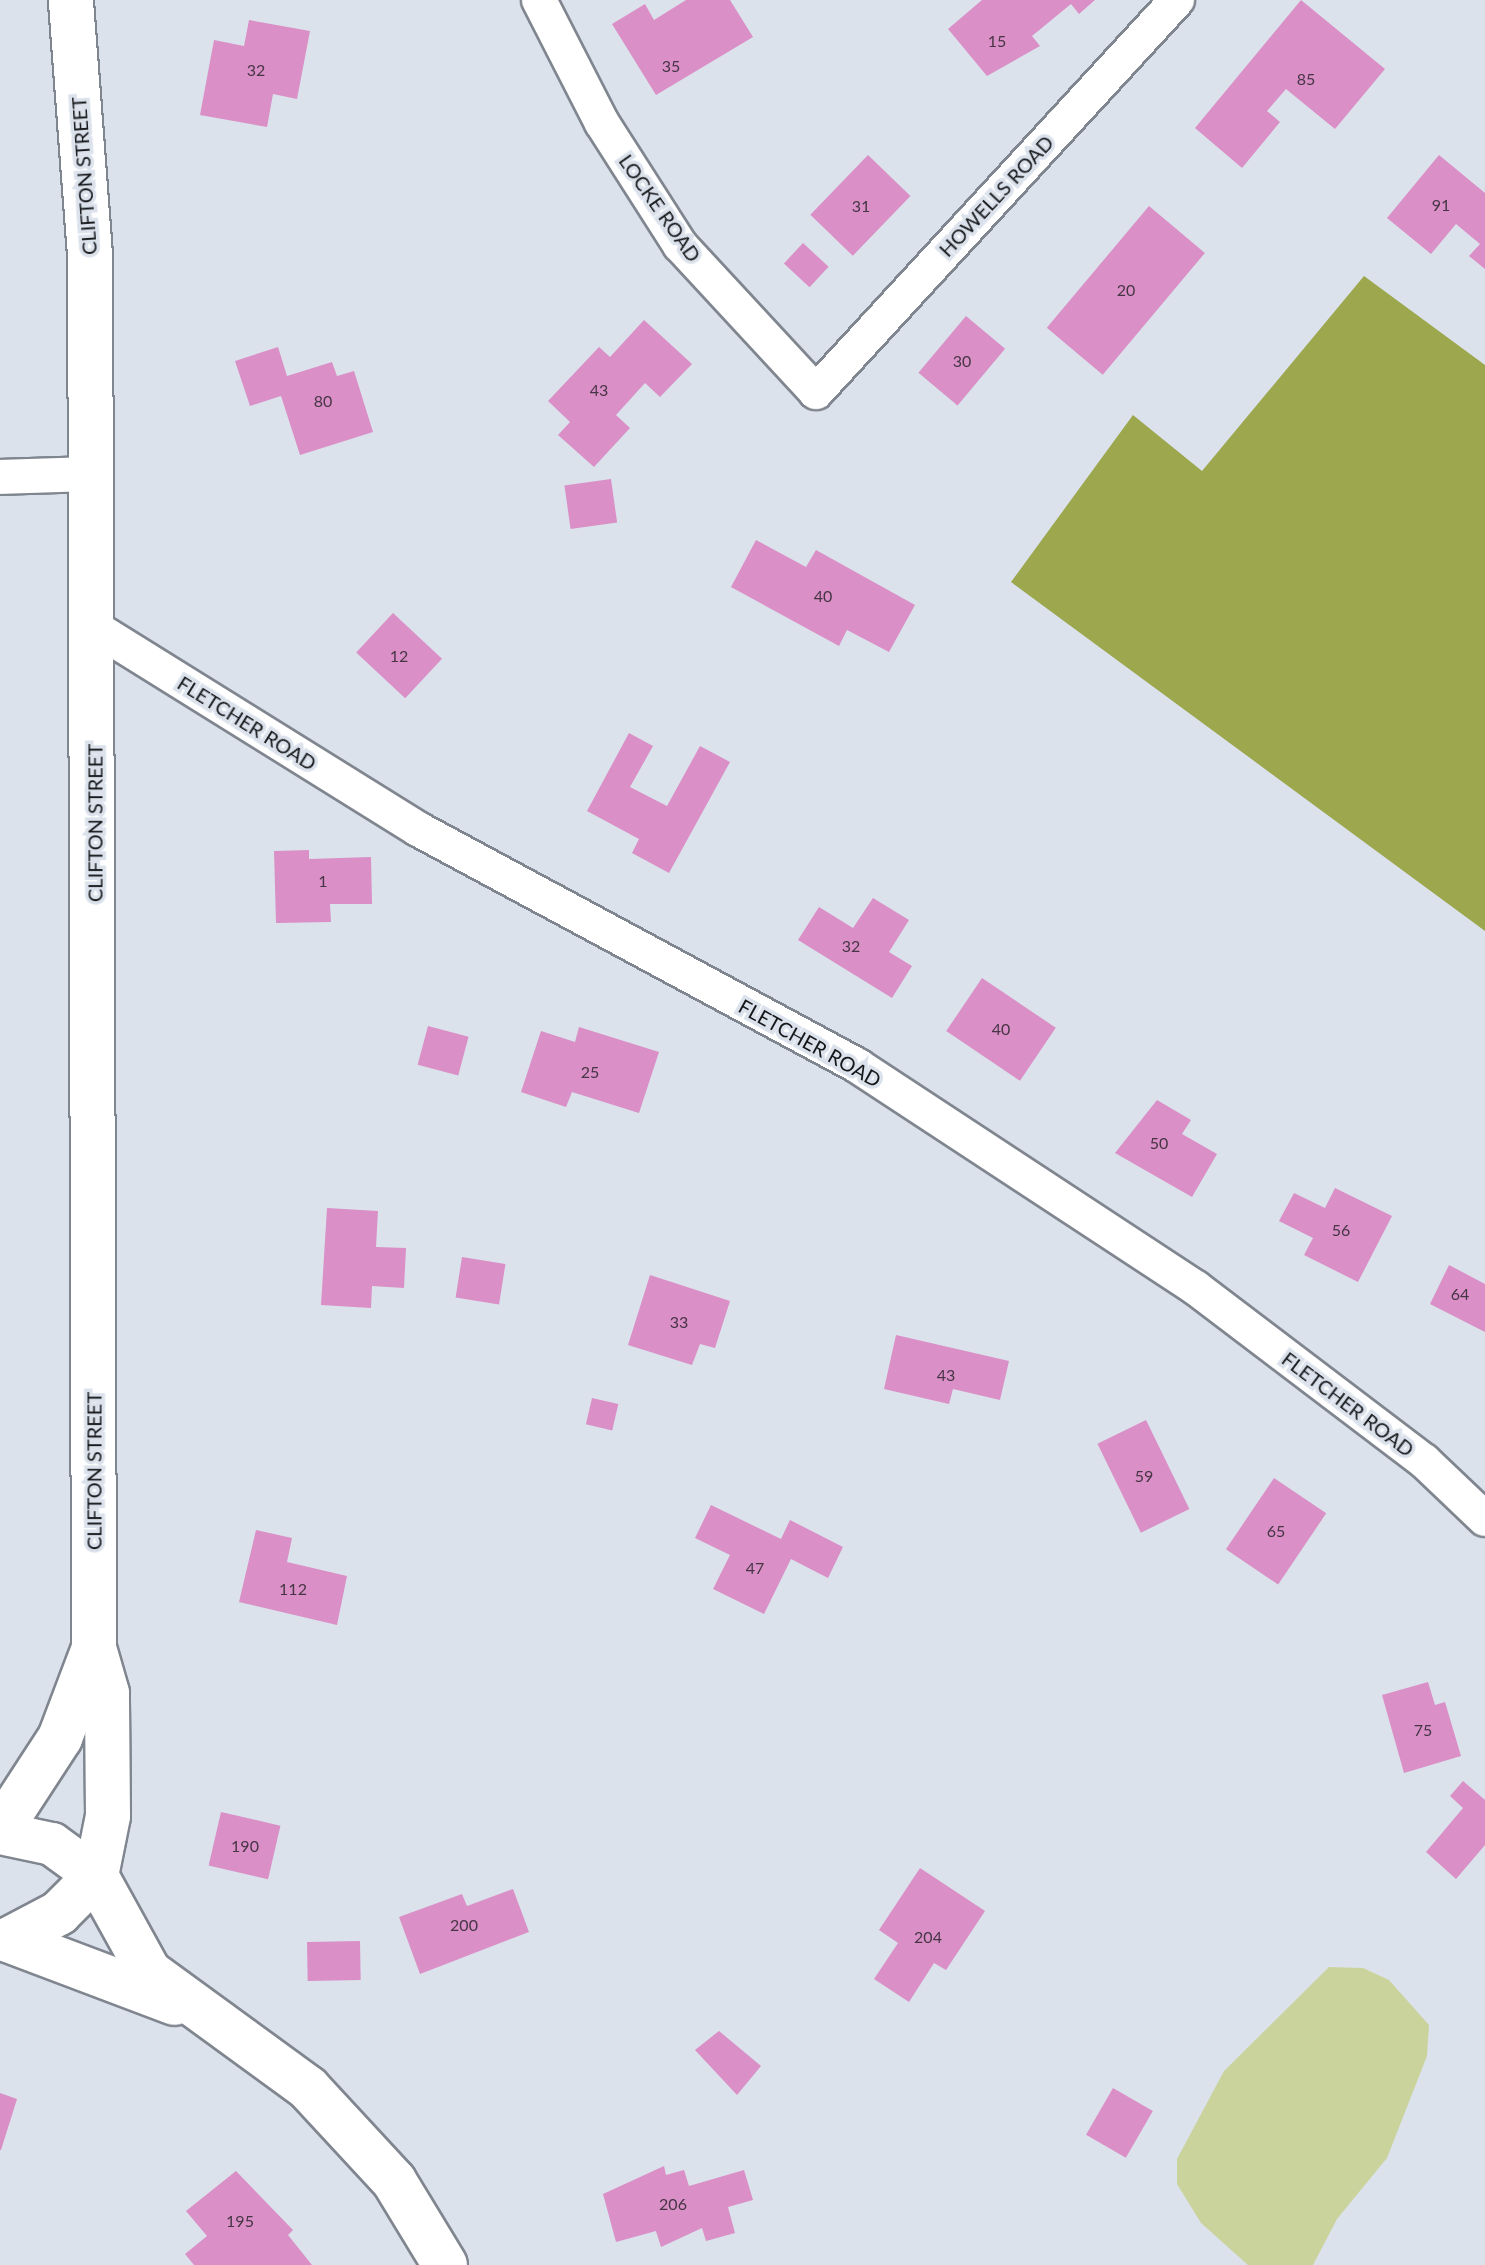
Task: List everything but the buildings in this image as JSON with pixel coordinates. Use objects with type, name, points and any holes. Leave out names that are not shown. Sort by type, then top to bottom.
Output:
[{"type":"main road","name":"CLIFTON STREET","points":[[71,0],[90,255],[89,474],[95,628],[94,1648],[108,1729],[108,1816],[96,1876]]},
{"type":"main road","name":"CLIFTON STREET","points":[[0,1832],[60,1738],[94,1648]]},
{"type":"main road","points":[[3,1932],[59,1913],[96,1876],[149,1972],[196,2010],[308,2088],[354,2133],[445,2265]]},
{"type":"main road","points":[[3,1932],[196,2010]]},
{"type":"street","name":"LOCKE ROAD","points":[[539,0],[602,123],[680,245],[816,392]]},
{"type":"street","name":"HOWELLS ROAD","points":[[816,392],[1177,0]]},
{"type":"street","points":[[0,477],[89,474]]},
{"type":"street","name":"FLETCHER ROAD","points":[[95,628],[418,829],[858,1066],[1196,1288],[1424,1461],[1485,1519]]},
{"type":"street","points":[[0,1832],[52,1844],[96,1876]]},
{"type":"green space","points":[[1364,276],[1485,365],[1485,931],[1011,582],[1133,415],[1202,471]]},
{"type":"green space","points":[[1329,1967],[1363,1968],[1389,1980],[1429,2025],[1427,2056],[1387,2158],[1337,2219],[1313,2265],[1248,2265],[1201,2223],[1177,2184],[1177,2159],[1224,2071]]}]
